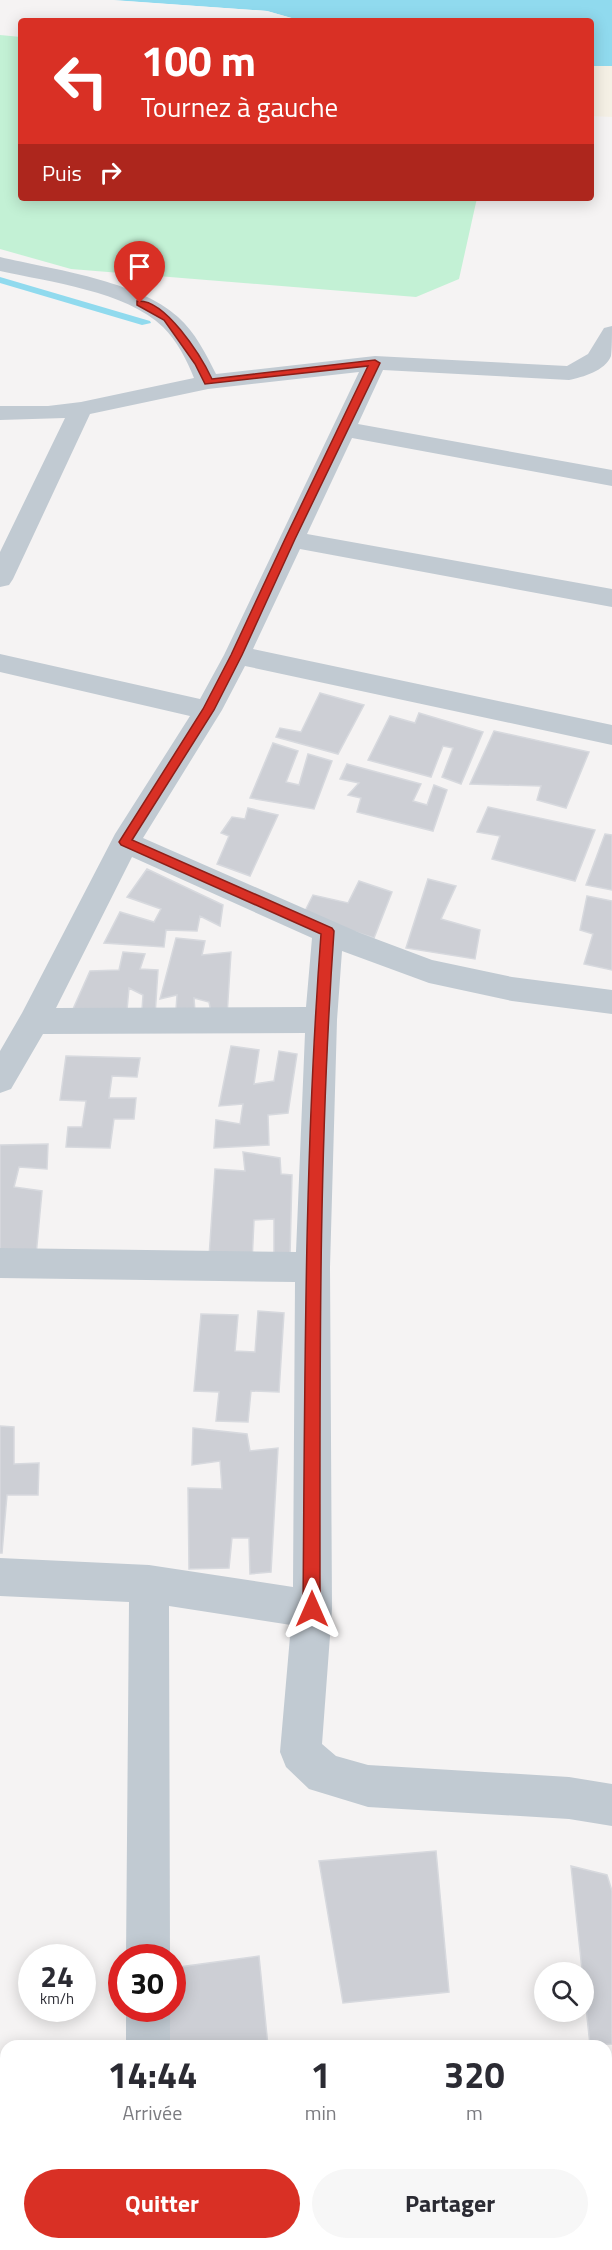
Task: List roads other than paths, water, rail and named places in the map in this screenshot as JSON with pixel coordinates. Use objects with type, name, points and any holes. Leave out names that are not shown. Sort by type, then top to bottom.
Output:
[{"type":"street","points":[[0,264],[107,291],[140,303],[167,318],[200,364],[208,382]]},
{"type":"street","points":[[0,413],[48,413],[81,409],[208,382],[375,363],[569,373],[591,365],[603,353],[612,333]]},
{"type":"street","points":[[0,1080],[34,1021],[125,842],[208,710],[237,655],[375,363]]},
{"type":"street","points":[[0,579],[81,409]]},
{"type":"street","points":[[343,429],[612,478]]},
{"type":"street","points":[[290,539],[612,598]]},
{"type":"street","points":[[237,655],[612,735]]},
{"type":"street","points":[[0,663],[208,710]]},
{"type":"street","points":[[125,842],[328,931],[429,971],[512,989],[612,1002]]},
{"type":"street","points":[[328,931],[321,1020],[313,1267],[312,1609],[301,1752],[324,1774],[368,1786],[569,1797],[612,1806]]},
{"type":"street","points":[[34,1021],[321,1020]]},
{"type":"street","points":[[0,1263],[313,1267]]},
{"type":"street","points":[[0,1576],[149,1584],[312,1609]]},
{"type":"street","points":[[148,1944],[149,1584]]},
{"type":"street","points":[[148,2022],[148,2040]]},
{"type":"water","points":[[113,0],[612,0],[612,66],[594,66],[594,18],[292,18],[267,11]]},
{"type":"waterway","points":[[0,280],[146,323]]}]
